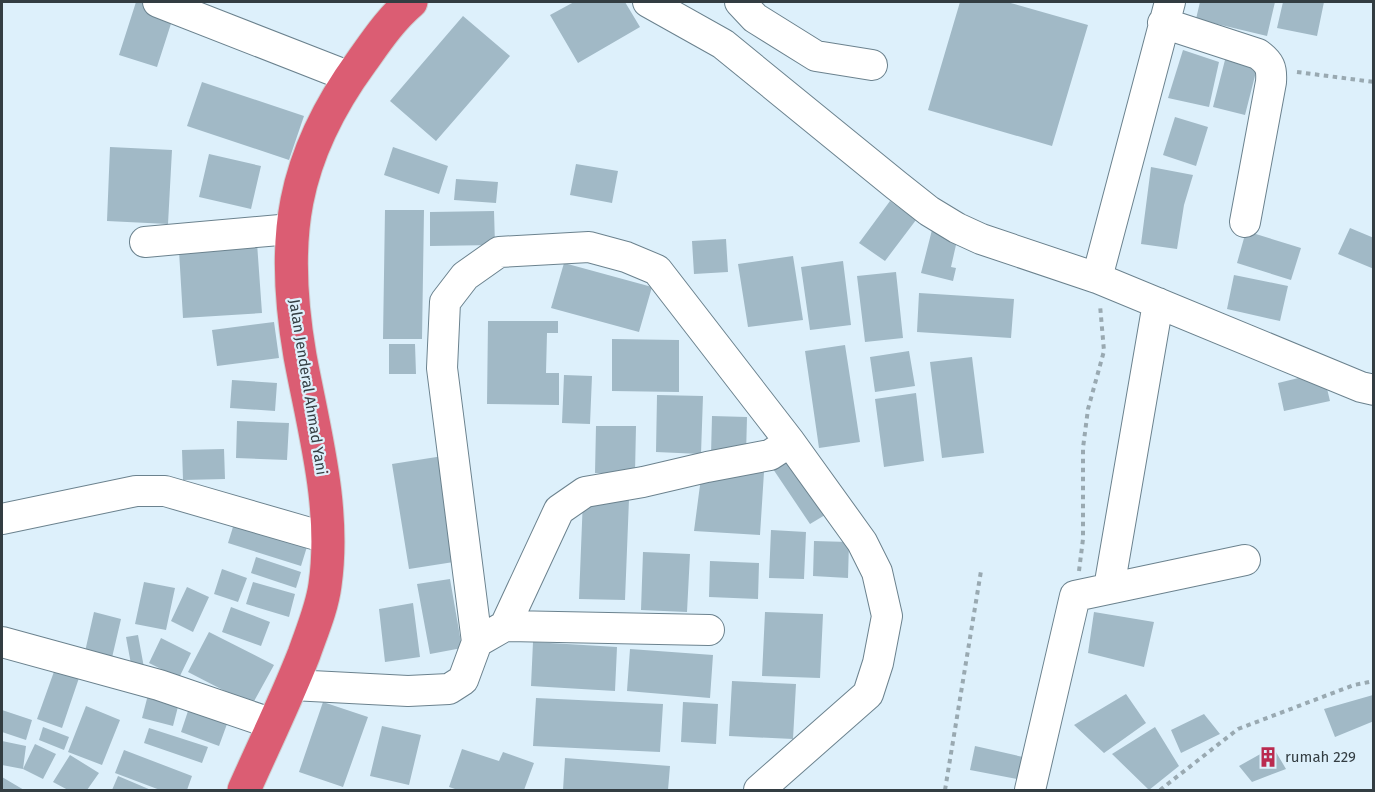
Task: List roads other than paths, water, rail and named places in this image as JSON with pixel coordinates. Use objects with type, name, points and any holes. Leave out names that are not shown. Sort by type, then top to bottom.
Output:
[{"type":"highway","name":"Jalan Jenderal Ahmad Yani","points":[[244,790],[292,685],[320,608],[325,584],[327,538],[325,488],[294,312],[290,266],[291,229],[303,172],[326,116],[350,77],[391,21],[411,2]]},
{"type":"street","points":[[158,2],[350,77]]},
{"type":"street","points":[[648,2],[723,44],[929,211],[957,228],[981,239],[1097,278],[1361,387],[1374,390]]},
{"type":"street","points":[[740,2],[755,18],[816,56],[872,65]]},
{"type":"street","points":[[1097,278],[1167,12],[1258,54],[1268,62],[1272,69],[1245,222]]},
{"type":"street","points":[[145,242],[291,229]]},
{"type":"street","points":[[292,685],[408,691],[450,689],[463,680],[477,642],[442,368],[445,302],[465,276],[499,252],[589,247],[626,256],[657,270],[790,442],[862,542],[877,572],[887,616],[879,663],[868,694],[759,790]]},
{"type":"street","points":[[1109,588],[1158,303]]},
{"type":"street","points":[[505,626],[560,510],[585,492],[770,455],[790,442]]},
{"type":"street","points":[[2,519],[136,491],[165,491],[327,538]]},
{"type":"street","points":[[1030,790],[1075,596],[1245,560]]},
{"type":"street","points":[[477,642],[505,626],[709,630]]},
{"type":"street","points":[[2,642],[159,685],[273,724]]},
{"type":"place","name":"rumah 229","points":[[1268,757]]}]
